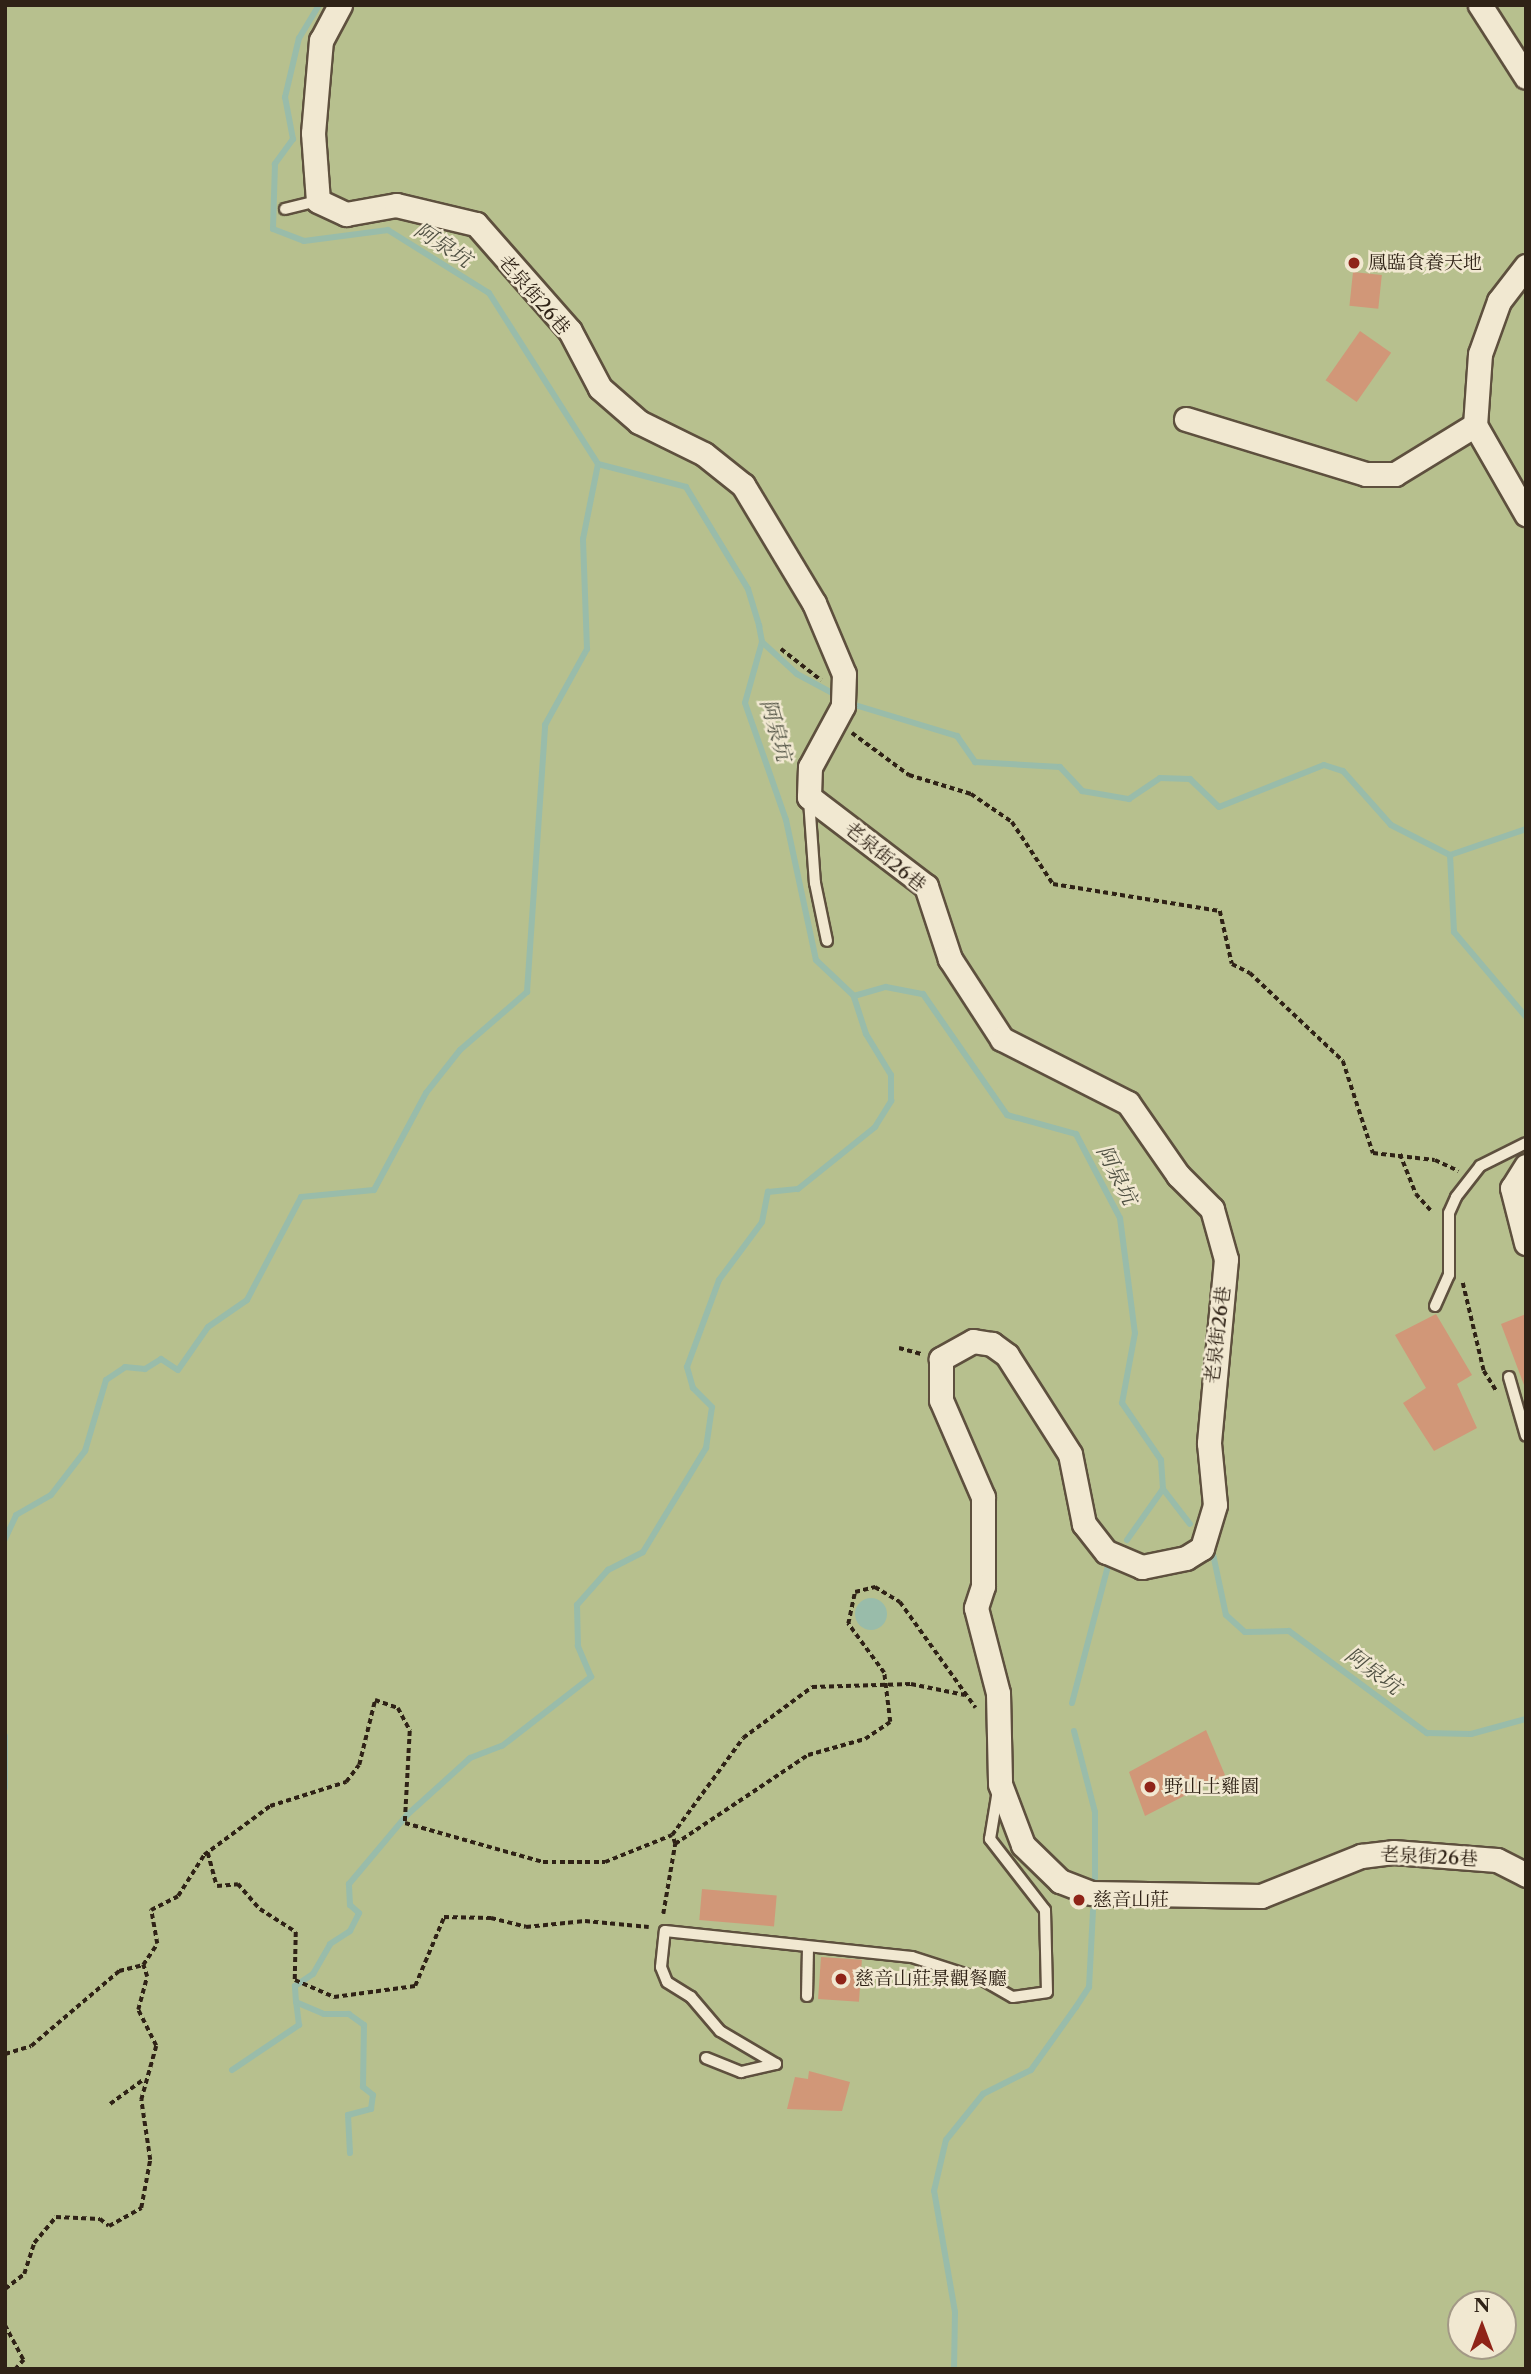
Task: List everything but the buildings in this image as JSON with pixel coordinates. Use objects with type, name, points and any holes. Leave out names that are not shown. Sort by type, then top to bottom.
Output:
[{"type":"street","points":[[318,201],[313,133],[321,40],[340,5]]},
{"type":"street","points":[[1480,5],[1526,77]]},
{"type":"street","name":"老泉街26巷","points":[[318,201],[346,214],[396,205],[476,224],[569,331],[600,388],[639,422],[704,454],[743,485],[814,603],[837,653],[845,691],[834,725],[810,767],[809,797],[926,886],[950,958],[1002,1040],[1100,1085],[1147,1122],[1178,1175],[1212,1209],[1226,1259],[1209,1443],[1215,1505],[1202,1548],[1186,1558],[1142,1567],[1107,1552],[1084,1524],[1070,1454],[1007,1355],[992,1344],[973,1342],[941,1359],[941,1400],[984,1497],[976,1608],[998,1693],[995,1731],[1000,1784],[1023,1845],[1060,1881],[1092,1892],[1251,1897],[1361,1856],[1393,1852],[1497,1860],[1526,1875]]},
{"type":"street","points":[[1526,266],[1499,302],[1480,355],[1475,425],[1526,514]]},
{"type":"street","points":[[1186,419],[1366,474],[1395,474],[1475,425]]},
{"type":"street","points":[[1526,1166],[1511,1188],[1526,1243]]},
{"type":"lane","points":[[285,209],[318,201]]},
{"type":"lane","points":[[809,797],[815,883],[827,942]]},
{"type":"lane","points":[[1435,1306],[1453,1249],[1449,1213],[1480,1166],[1526,1143]]},
{"type":"lane","points":[[1509,1377],[1526,1436]]},
{"type":"lane","points":[[808,1949],[912,1957],[983,1980],[1013,1997],[1047,1992],[1045,1910],[990,1839],[1000,1784]]},
{"type":"lane","points":[[706,2058],[741,2073],[776,2064],[720,2031],[662,1976],[665,1931],[809,1943],[807,1996]]},
{"type":"path","points":[[781,649],[808,673],[845,691]]},
{"type":"path","points":[[834,725],[909,775],[971,794],[1012,822],[1053,884],[1220,911],[1232,964],[1258,981],[1343,1061],[1373,1153],[1400,1153],[1467,1174],[1480,1166]]},
{"type":"path","points":[[1400,1153],[1416,1194],[1453,1249],[1484,1371],[1504,1399]]},
{"type":"path","points":[[675,1844],[808,1755],[881,1732],[892,1708],[888,1686],[848,1624],[848,1602],[864,1588],[889,1592],[900,1602],[965,1695],[995,1731]]},
{"type":"path","points":[[5,2053],[31,2046],[119,1971],[143,1965],[157,1944],[152,1910],[178,1896],[208,1853],[270,1806],[346,1782],[359,1765],[375,1700],[398,1708],[410,1731],[405,1824],[543,1862],[605,1862],[672,1835],[743,1738],[803,1693],[831,1682],[965,1695]]},
{"type":"path","points":[[665,1914],[675,1844],[672,1835]]},
{"type":"path","points":[[208,1853],[217,1886],[238,1884],[260,1909],[296,1932],[295,1980],[302,1986],[340,1998],[415,1986],[444,1917],[491,1918],[526,1927],[655,1925]]},
{"type":"path","points":[[5,2286],[24,2274],[34,2243],[56,2217],[100,2219],[109,2226],[141,2208],[150,2160],[141,2115],[145,2077],[156,2046],[138,2010],[147,1977],[143,1965]]},
{"type":"path","points":[[110,2104],[145,2077]]},
{"type":"path","points":[[5,2325],[24,2360],[16,2369]]},
{"type":"shaded area","points":[[5,5],[1526,5],[1526,2369],[5,2369]]},
{"type":"shaded area","points":[[871,1598],[882,1603],[887,1614],[882,1625],[871,1630],[860,1625],[855,1614],[860,1603]]},
{"type":"waterway","name":"阿泉坑","points":[[319,5],[299,38],[285,97],[293,139],[275,164],[273,229],[304,241],[388,230],[489,293],[598,464],[686,487],[748,589],[759,626],[762,642],[745,703],[786,820],[816,960],[854,996],[886,987],[923,994],[1007,1115],[1076,1134],[1120,1218],[1135,1333],[1122,1403],[1161,1460],[1163,1489],[1190,1524]]},
{"type":"waterway","points":[[5,1539],[16,1515],[51,1495],[85,1451],[106,1380],[125,1367],[145,1369],[161,1359],[178,1370],[208,1327],[247,1300],[301,1197],[374,1190],[426,1093],[460,1050],[527,992],[545,725],[587,649],[583,539],[598,464]]},
{"type":"waterway","points":[[762,642],[797,674],[834,694]]},
{"type":"waterway","points":[[855,705],[957,736],[975,762],[1060,767],[1082,791],[1129,799],[1160,778],[1190,779],[1219,807],[1324,765],[1343,771],[1391,825],[1450,855],[1526,829]]},
{"type":"waterway","points":[[1450,855],[1454,932],[1526,1017]]},
{"type":"waterway","points":[[350,2153],[348,2115],[371,2109],[373,2095],[363,2087],[364,2025],[349,2014],[324,2014],[296,2002],[295,1986],[313,1974],[330,1944],[350,1931],[359,1913],[350,1905],[349,1884],[407,1815],[470,1758],[502,1746],[591,1677],[578,1646],[577,1605],[608,1570],[643,1552],[706,1448],[712,1407],[693,1388],[687,1367],[719,1280],[762,1222],[768,1192],[798,1189],[875,1127],[891,1101],[891,1075],[866,1034],[854,996]]},
{"type":"waterway","points":[[1127,1540],[1163,1489]]},
{"type":"waterway","name":"阿泉坑","points":[[1213,1554],[1226,1615],[1245,1632],[1289,1631],[1427,1733],[1471,1734],[1526,1719]]},
{"type":"waterway","points":[[1072,1703],[1108,1566]]},
{"type":"waterway","points":[[1074,1731],[1095,1812],[1095,1878]]},
{"type":"waterway","points":[[5,1736],[5,1788]]},
{"type":"waterway","points":[[954,2369],[955,2312],[934,2191],[946,2140],[983,2094],[1031,2070],[1089,1987],[1093,1911]]},
{"type":"waterway","points":[[232,2070],[299,2025],[296,2002]]},
{"type":"place","name":"鳳臨食養天地","points":[[1354,263]]},
{"type":"place","name":"野山土雞園","points":[[1150,1787]]},
{"type":"place","name":"慈音山莊","points":[[1079,1900]]},
{"type":"place","name":"慈音山莊景觀餐廳","points":[[841,1979]]}]
